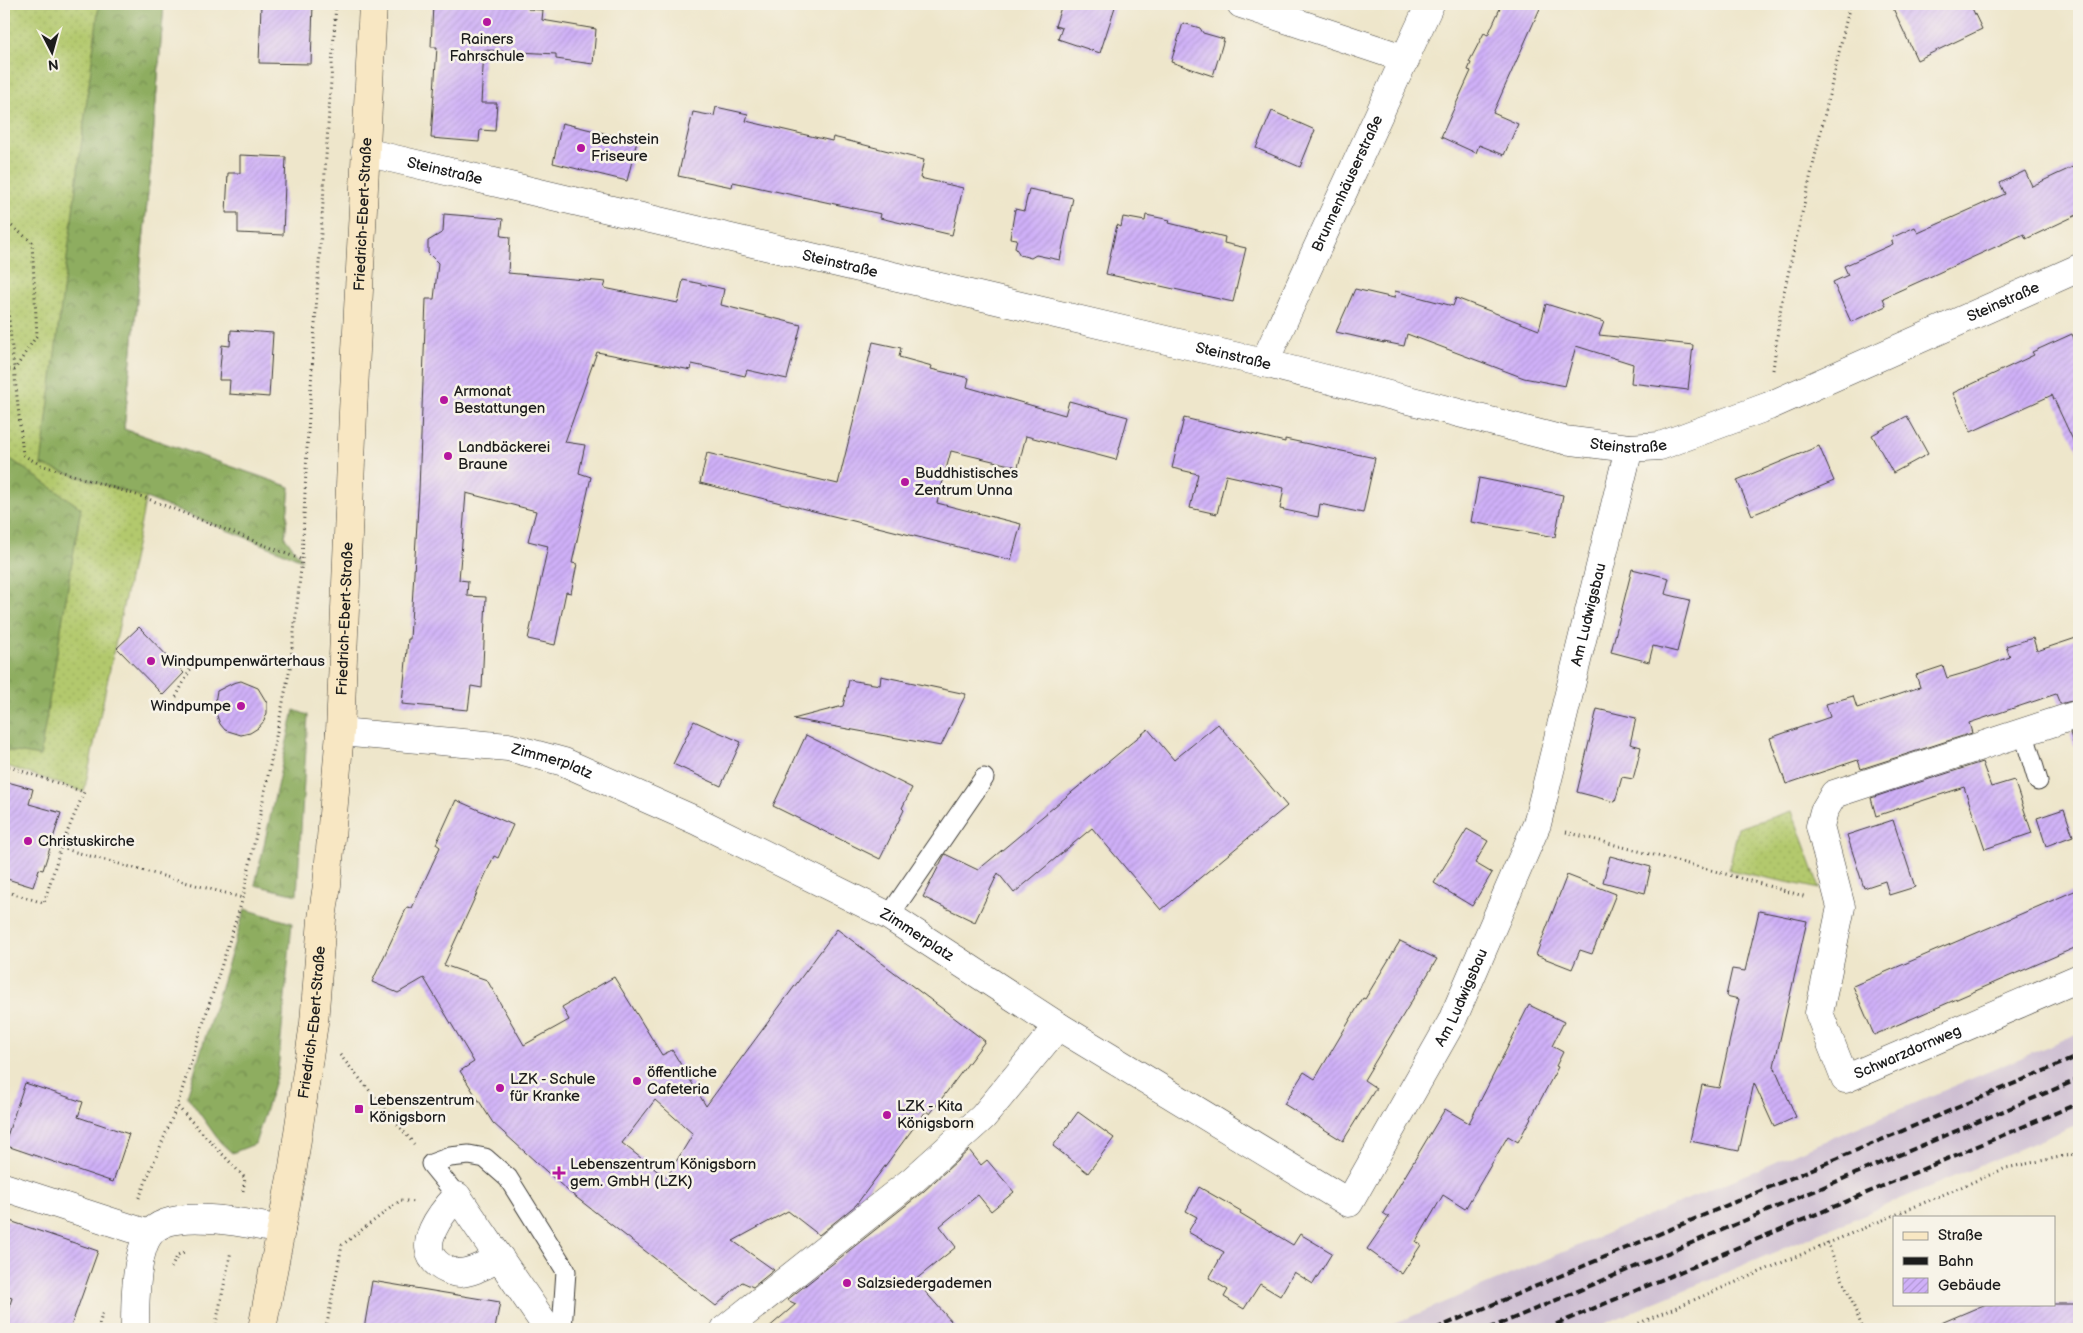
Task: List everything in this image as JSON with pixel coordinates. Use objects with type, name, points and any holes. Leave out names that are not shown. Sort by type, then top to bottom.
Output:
[{"type":"main road","name":"Friedrich-Ebert-Straße","points":[[262,1329],[293,1167],[314,1023],[340,732],[373,4]]},
{"type":"street","points":[[1241,4],[1406,59]]},
{"type":"street","name":"Brunnenhäuserstraße","points":[[1264,363],[1430,4]]},
{"type":"street","name":"Steinstraße","points":[[365,152],[1264,363],[1564,440],[1628,448],[1660,446],[1769,406],[2079,268]]},
{"type":"street","name":"Am Ludwigsbau","points":[[1058,1026],[1349,1203],[1451,1023],[1537,824],[1628,448]]},
{"type":"street","name":"Schwarzdornweg","points":[[2079,714],[1834,794],[1824,812],[1820,826],[1842,907],[1819,1013],[1846,1079],[2079,978]]},
{"type":"street","name":"Zimmerplatz","points":[[340,732],[508,747],[564,762],[697,821],[889,916],[1058,1026]]},
{"type":"street","points":[[726,1329],[914,1179],[982,1117],[1058,1026]]},
{"type":"street","points":[[4,1187],[149,1234]]},
{"type":"street","points":[[500,1258],[459,1273],[442,1268],[435,1262],[429,1249],[429,1242],[433,1229],[452,1202],[500,1258],[548,1329]]},
{"type":"street","points":[[135,1329],[135,1293],[140,1260],[149,1234],[167,1221],[203,1218],[281,1230]]},
{"type":"lane","points":[[2023,731],[2038,781]]},
{"type":"lane","points":[[889,916],[984,778]]},
{"type":"lane","points":[[452,1202],[431,1164],[450,1157],[469,1155],[485,1158],[508,1178],[566,1271],[562,1329]]},
{"type":"path","points":[[215,1329],[230,1252],[238,1222],[244,1178],[177,1106],[244,898],[290,668],[302,560],[307,447],[336,4]]},
{"type":"path","points":[[1769,406],[1781,305],[1850,4]]},
{"type":"path","points":[[4,220],[32,242],[37,335],[15,370]]},
{"type":"path","points":[[4,271],[23,455],[41,465],[146,498],[302,560]]},
{"type":"path","points":[[4,369],[15,370]]},
{"type":"path","points":[[176,697],[192,666]]},
{"type":"path","points":[[4,765],[84,792],[61,848],[44,903],[4,891]]},
{"type":"path","points":[[1537,824],[1842,907]]},
{"type":"path","points":[[61,848],[244,898]]},
{"type":"path","points":[[314,1023],[431,1164]]},
{"type":"path","points":[[1625,1329],[2006,1168],[2079,1153]]},
{"type":"path","points":[[326,1329],[342,1245],[401,1200],[452,1202]]},
{"type":"path","points":[[1828,1242],[1864,1329]]},
{"type":"path","points":[[170,1270],[178,1255],[194,1247]]},
{"type":"path","points":[[221,1251],[230,1252]]},
{"type":"shaded area","points":[[2079,1033],[2079,1124],[1592,1329],[1382,1329]]},
{"type":"green space","points":[[4,4],[164,4],[151,163],[124,429],[290,487],[285,537],[146,498],[84,792],[4,765]]},
{"type":"green space","points":[[99,4],[164,4],[151,163],[124,429],[290,487],[285,537],[302,560],[146,498],[41,465]]},
{"type":"green space","points":[[4,447],[5,455],[81,508],[40,756],[4,750]]},
{"type":"green space","points":[[294,710],[308,715],[297,895],[255,885]]},
{"type":"green space","points":[[1792,811],[1820,889],[1729,870],[1738,828]]},
{"type":"green space","points":[[245,909],[292,923],[278,1071],[255,1144],[232,1153],[220,1142],[187,1096]]},
{"type":"building","points":[[261,4],[313,4],[311,64],[259,63]]},
{"type":"building","points":[[433,4],[528,4],[528,9],[543,10],[542,20],[596,29],[593,64],[556,59],[556,54],[484,50],[481,103],[497,103],[495,131],[480,130],[479,142],[431,138],[437,47],[431,47]]},
{"type":"building","points":[[1062,4],[1116,4],[1100,53],[1058,39],[1062,28],[1055,26]]},
{"type":"building","points":[[1502,4],[1542,4],[1493,113],[1518,124],[1504,155],[1479,145],[1476,153],[1441,137],[1471,71],[1468,70],[1471,63],[1469,62],[1484,33],[1488,35]]},
{"type":"building","points":[[1891,4],[1970,4],[1982,29],[1917,60]]},
{"type":"building","points":[[1183,23],[1200,28],[1203,33],[1224,39],[1213,76],[1171,62]]},
{"type":"building","points":[[716,107],[748,114],[746,121],[832,141],[833,137],[924,160],[920,178],[963,188],[952,235],[880,218],[881,214],[733,182],[732,187],[678,176],[693,112],[714,116]]},
{"type":"building","points":[[1272,111],[1315,130],[1300,167],[1256,148]]},
{"type":"building","name":"Bechstein Friseure","points":[[562,123],[637,141],[627,181],[553,163]]},
{"type":"building","points":[[240,155],[286,157],[283,235],[238,233],[238,213],[226,213],[228,173],[240,173]]},
{"type":"building","points":[[2079,164],[2079,214],[2026,239],[2024,234],[1883,298],[1886,306],[1851,322],[1833,282],[1848,275],[1844,266],[1893,244],[1891,238],[1915,227],[1918,233],[2005,194],[2000,183],[2025,171],[2032,186]]},
{"type":"building","points":[[1029,189],[1073,198],[1060,260],[1036,255],[1031,258],[1020,255],[1015,247],[1017,239],[1010,238],[1015,209],[1024,211]]},
{"type":"building","points":[[444,214],[503,219],[501,236],[510,237],[508,273],[606,282],[604,288],[678,303],[683,280],[724,289],[721,305],[801,325],[787,379],[747,370],[745,376],[692,364],[691,370],[597,352],[565,442],[585,445],[579,473],[591,477],[572,563],[577,564],[571,593],[566,592],[555,645],[528,639],[548,546],[528,541],[536,511],[466,493],[459,580],[468,581],[467,596],[486,597],[482,688],[471,686],[468,710],[402,704],[408,639],[410,639],[419,490],[426,299],[434,299],[438,263],[428,253],[428,241],[443,232]]},
{"type":"building","points":[[1146,215],[1170,220],[1169,223],[1225,237],[1224,243],[1246,248],[1233,302],[1106,274],[1117,225],[1121,227],[1123,217],[1145,221]]},
{"type":"building","points":[[1355,289],[1394,298],[1395,291],[1453,306],[1456,298],[1539,330],[1546,304],[1604,322],[1599,335],[1693,345],[1688,390],[1631,383],[1633,364],[1576,346],[1565,386],[1524,378],[1407,334],[1404,346],[1336,332]]},
{"type":"building","points":[[231,330],[273,333],[269,397],[229,394],[230,380],[219,380],[222,345],[230,346]]},
{"type":"building","points":[[2072,334],[2079,351],[2079,453],[2052,395],[1971,432],[1953,393],[2034,355],[2032,352]]},
{"type":"building","points":[[873,342],[901,348],[899,357],[932,366],[931,369],[969,378],[967,387],[1065,415],[1069,401],[1128,417],[1116,460],[1026,436],[1018,467],[951,451],[937,503],[1021,524],[1011,560],[700,483],[707,453],[838,484]]},
{"type":"building","points":[[1907,416],[1928,454],[1893,473],[1872,435]]},
{"type":"building","points":[[1184,418],[1285,442],[1285,439],[1375,458],[1363,513],[1320,504],[1318,517],[1280,509],[1284,488],[1226,475],[1217,514],[1190,508],[1198,474],[1172,468]]},
{"type":"building","points":[[1819,446],[1834,481],[1752,515],[1737,480]]},
{"type":"building","points":[[1479,478],[1563,495],[1555,537],[1471,522]]},
{"type":"building","points":[[1632,569],[1669,578],[1665,594],[1690,600],[1677,652],[1653,646],[1649,662],[1611,652]]},
{"type":"building","name":"Windpumpenwärterhaus","points":[[139,627],[184,673],[163,695],[117,648]]},
{"type":"building","points":[[2079,637],[2079,699],[2060,704],[2056,694],[1969,723],[1972,733],[1861,769],[1858,760],[1786,784],[1770,738],[1830,717],[1826,704],[1853,696],[1857,708],[1920,687],[1916,675],[1943,666],[1947,678],[2010,657],[2006,646],[2033,638],[2037,651]]},
{"type":"building","points":[[881,676],[966,694],[941,746],[793,719],[843,706],[849,680],[880,685]]},
{"type":"building","name":"Windpumpe","points":[[241,681],[258,688],[267,703],[267,713],[264,721],[258,728],[250,733],[241,735],[225,730],[220,724],[214,708],[217,691]]},
{"type":"building","points":[[1597,709],[1636,718],[1630,744],[1641,747],[1637,764],[1633,779],[1622,777],[1615,802],[1577,792]]},
{"type":"building","points":[[694,721],[741,742],[721,786],[673,764]]},
{"type":"building","points":[[1218,724],[1287,806],[1161,910],[1092,828],[1014,893],[998,873],[975,922],[923,897],[945,854],[978,870],[1148,729],[1174,760]]},
{"type":"building","points":[[2079,730],[2079,745],[2074,745],[2070,733]]},
{"type":"building","points":[[806,735],[912,788],[902,808],[904,810],[880,859],[773,806]]},
{"type":"building","points":[[1982,762],[1991,787],[2014,780],[2032,833],[1985,849],[1964,787],[1876,816],[1871,798]]},
{"type":"building","name":"Christuskirche","points":[[4,781],[33,789],[29,804],[61,813],[43,870],[39,869],[33,887],[4,878]]},
{"type":"building","points":[[456,800],[513,825],[498,858],[494,856],[444,965],[487,980],[524,1045],[569,1020],[562,1007],[614,977],[662,1055],[672,1050],[706,1106],[837,929],[985,1041],[930,1114],[926,1111],[856,1205],[819,1235],[788,1211],[733,1241],[774,1270],[753,1287],[742,1282],[716,1306],[568,1191],[493,1123],[460,1071],[474,1062],[424,978],[398,993],[372,982],[407,907],[412,908],[440,847],[436,844]],"holes":[[[655,1100],[693,1134],[666,1178],[622,1143]]]},
{"type":"building","points":[[2064,809],[2073,836],[2046,846],[2037,818]]},
{"type":"building","points":[[1893,820],[1915,887],[1889,895],[1885,881],[1864,888],[1847,835]]},
{"type":"building","points":[[1467,829],[1488,841],[1475,863],[1492,873],[1472,906],[1434,883]]},
{"type":"building","points":[[1610,856],[1651,867],[1645,893],[1603,882]]},
{"type":"building","points":[[1567,875],[1616,894],[1592,954],[1580,950],[1572,969],[1536,955]]},
{"type":"building","points":[[2079,889],[2079,946],[1874,1035],[1853,986]]},
{"type":"building","points":[[1759,911],[1807,921],[1774,1066],[1796,1117],[1774,1127],[1754,1083],[1739,1151],[1690,1141],[1702,1085],[1719,1088],[1739,999],[1726,996],[1732,969],[1745,971]]},
{"type":"building","points":[[1400,941],[1437,959],[1364,1080],[1376,1088],[1343,1141],[1284,1104],[1304,1072],[1315,1079],[1363,998],[1365,999]]},
{"type":"building","points":[[1529,1005],[1564,1022],[1552,1046],[1563,1052],[1556,1066],[1558,1067],[1518,1142],[1508,1136],[1465,1209],[1443,1195],[1416,1242],[1421,1245],[1402,1274],[1367,1249],[1389,1217],[1383,1213],[1445,1109],[1469,1123]]},
{"type":"building","points":[[25,1083],[83,1102],[78,1117],[129,1134],[113,1182],[4,1145]]},
{"type":"building","points":[[1078,1112],[1114,1138],[1088,1173],[1053,1146]]},
{"type":"building","points":[[969,1150],[981,1165],[987,1160],[1014,1192],[991,1211],[978,1195],[940,1226],[956,1247],[915,1280],[958,1329],[767,1329],[796,1304],[787,1300],[924,1191]]},
{"type":"building","points":[[1199,1187],[1241,1211],[1240,1213],[1293,1245],[1300,1234],[1332,1253],[1313,1284],[1294,1272],[1280,1296],[1260,1284],[1244,1309],[1224,1297],[1228,1290],[1209,1278],[1224,1252],[1188,1232],[1197,1217],[1186,1211]]},
{"type":"building","points":[[4,1219],[98,1251],[70,1329],[4,1329],[12,1298],[4,1295]]},
{"type":"building","points":[[372,1281],[500,1302],[495,1329],[364,1329]]},
{"type":"building","points":[[2056,1304],[2079,1304],[2079,1329],[1927,1329],[1981,1306],[2056,1306]]},
{"type":"railway","points":[[1435,1329],[2079,1056]]},
{"type":"railway","points":[[1488,1329],[2079,1079]]},
{"type":"railway","points":[[1545,1329],[2079,1103]]},
{"type":"place","name":"Rainers Fahrschule","points":[[487,22]]},
{"type":"place","name":"Bechstein Friseure","points":[[581,148]]},
{"type":"place","name":"Armonat Bestattungen","points":[[444,400]]},
{"type":"place","name":"Landbäckerei Braune","points":[[448,456]]},
{"type":"place","name":"Buddhistisches Zentrum Unna","points":[[905,482]]},
{"type":"place","name":"Windpumpenwärterhaus","points":[[151,661]]},
{"type":"place","name":"Windpumpe","points":[[241,706]]},
{"type":"place","name":"Christuskirche","points":[[28,841]]},
{"type":"place","name":"öffentliche Cafeteria","points":[[637,1081]]},
{"type":"place","name":"LZK - Schule für Kranke","points":[[500,1088]]},
{"type":"place","name":"Lebenszentrum Königsborn","points":[[359,1109]]},
{"type":"place","name":"LZK - Kita Königsborn","points":[[887,1115]]},
{"type":"place","name":"Lebenszentrum Königsborn gem. GmbH (LZK)","points":[[559,1173]]},
{"type":"place","name":"Salzsiedergademen","points":[[847,1283]]}]
